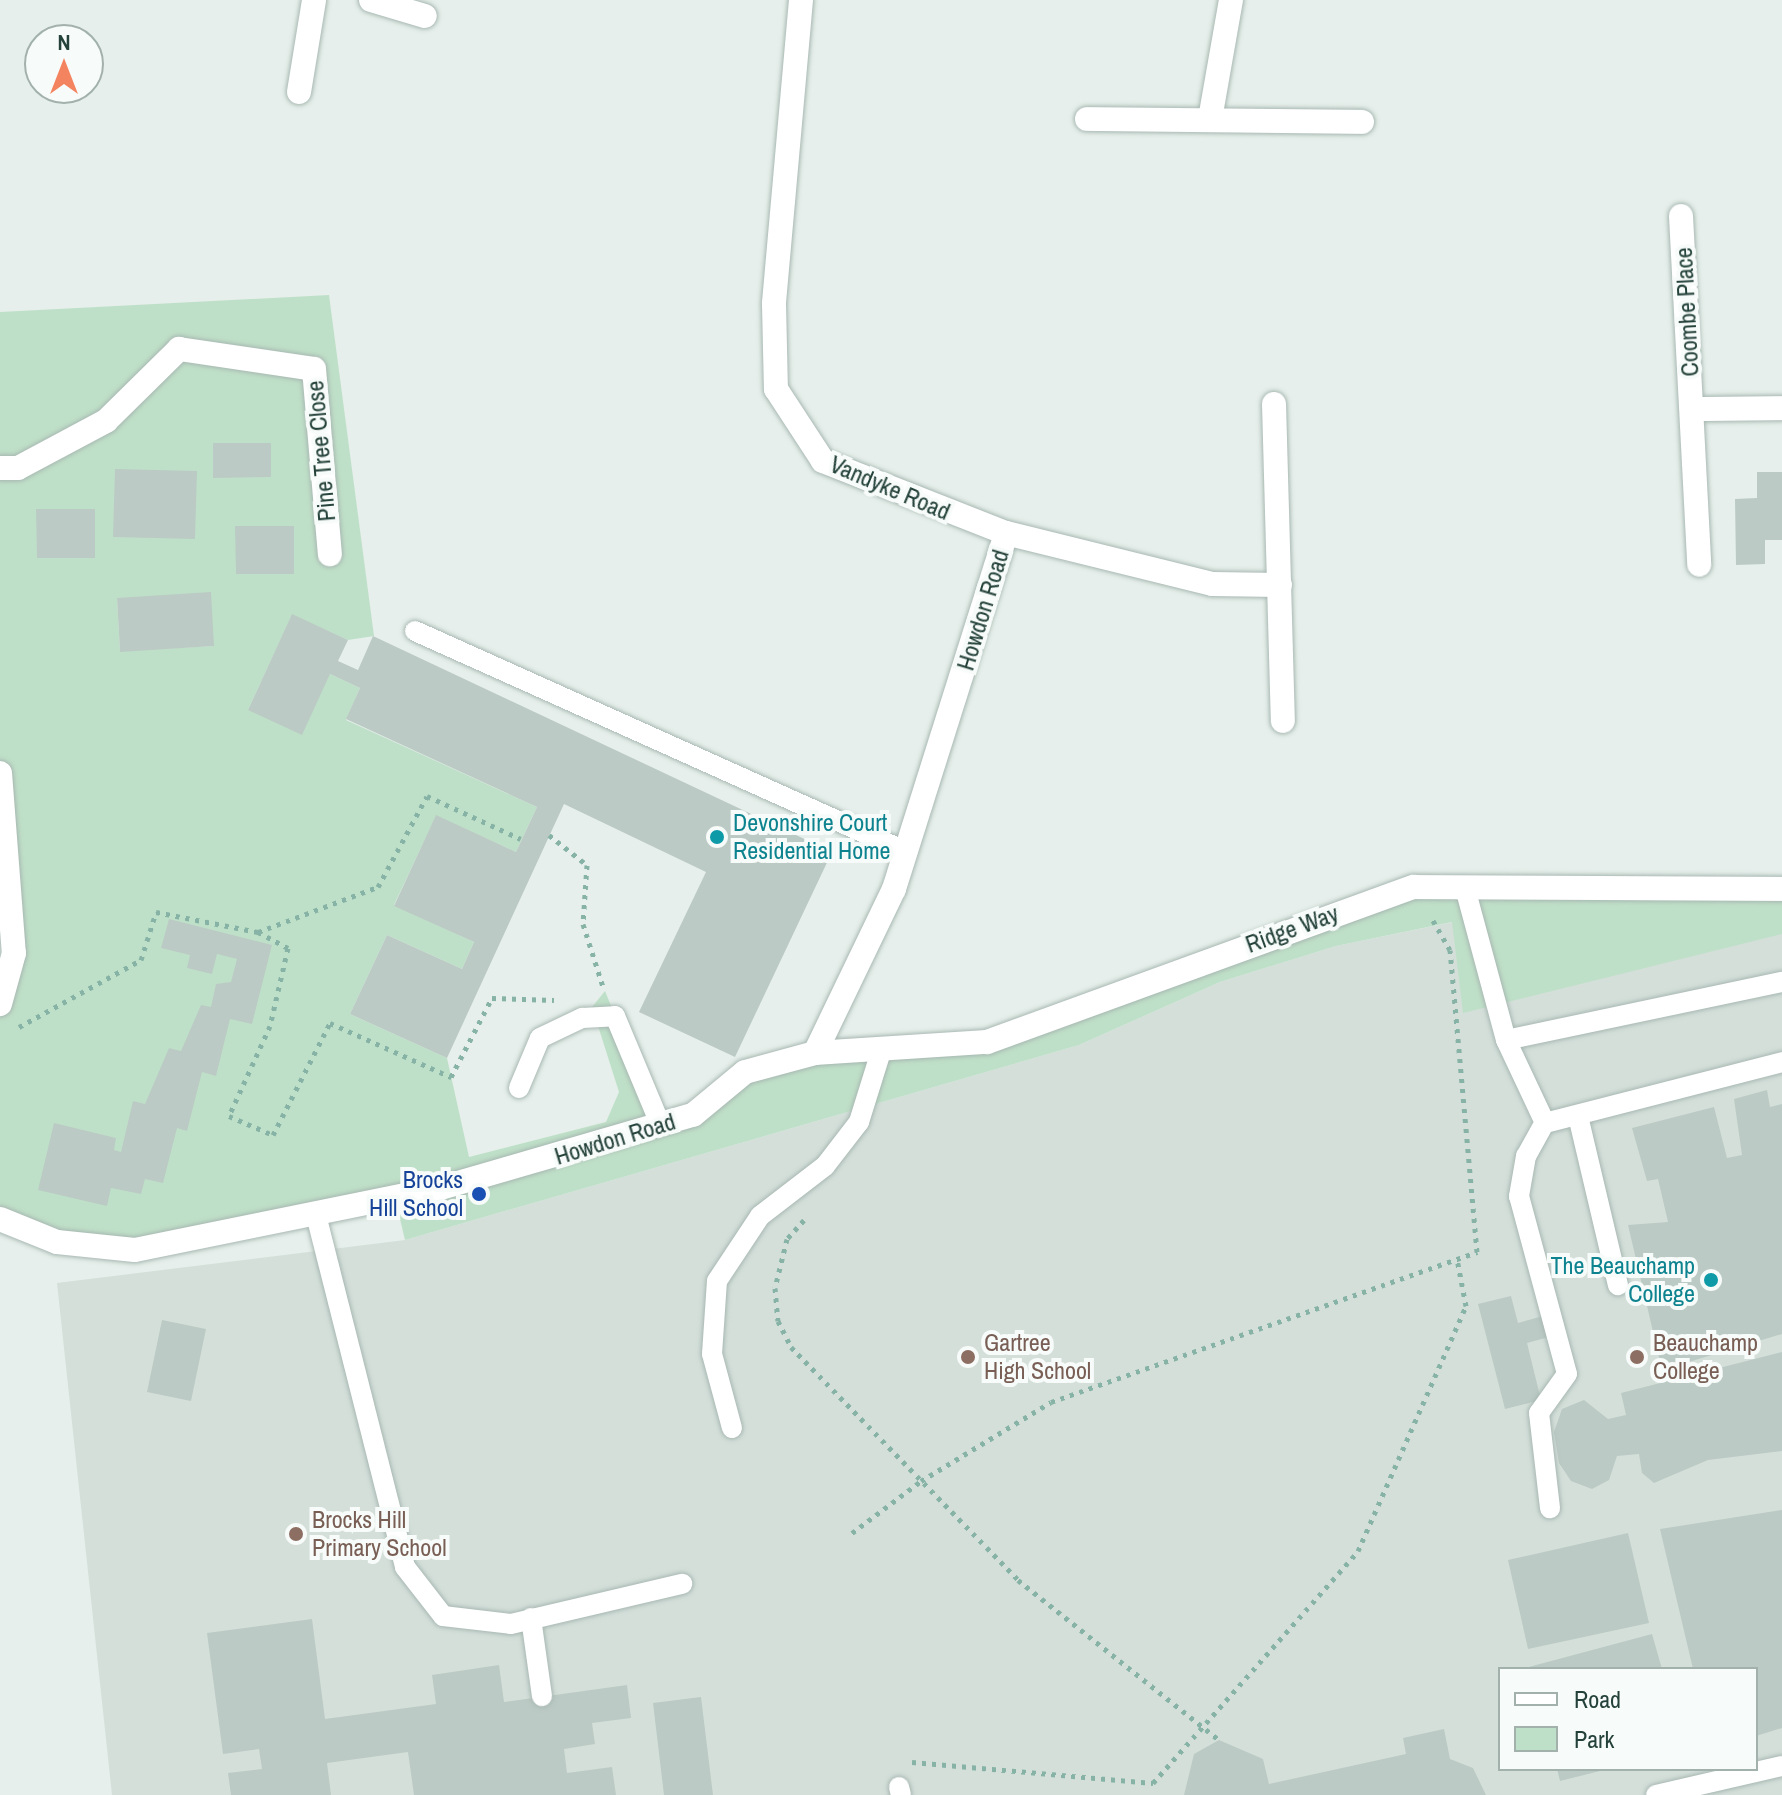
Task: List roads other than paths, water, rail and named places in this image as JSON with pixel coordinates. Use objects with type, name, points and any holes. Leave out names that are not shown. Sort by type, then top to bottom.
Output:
[{"type":"street","points":[[299,92],[314,0]]},
{"type":"street","points":[[371,0],[425,16]]},
{"type":"street","name":"Vandyke Road","points":[[801,0],[774,304],[776,389],[823,461],[1006,533],[1212,584],[1280,585]]},
{"type":"street","points":[[1210,119],[1231,0]]},
{"type":"street","points":[[1087,119],[1362,122]]},
{"type":"street","name":"Coombe Place","points":[[1681,216],[1699,565]]},
{"type":"street","name":"Pine Tree Close","points":[[0,468],[18,468],[106,421],[179,349],[314,369],[330,554]]},
{"type":"street","points":[[1274,404],[1283,721]]},
{"type":"street","name":"Coombe Place","points":[[1693,409],[1782,408]]},
{"type":"street","name":"Howdon Road","points":[[0,1219],[57,1242],[135,1250],[316,1215],[661,1126],[693,1115],[745,1072],[815,1053],[907,852],[1006,533]]},
{"type":"street","points":[[0,773],[14,953],[0,1004]]},
{"type":"street","name":"Ridge Way","points":[[815,1053],[987,1042],[1414,887],[1782,889]]},
{"type":"lane","points":[[415,631],[907,852]]},
{"type":"lane","points":[[1465,888],[1506,1040],[1545,1122]]},
{"type":"lane","points":[[1506,1040],[1782,982]]},
{"type":"lane","points":[[519,1088],[540,1038],[582,1018],[615,1016],[661,1126]]},
{"type":"lane","points":[[732,1428],[712,1354],[717,1281],[760,1216],[825,1166],[859,1122],[882,1048]]},
{"type":"lane","points":[[1545,1122],[1782,1062]]},
{"type":"lane","points":[[1578,1116],[1618,1285]]},
{"type":"lane","points":[[1545,1122],[1526,1156],[1519,1196],[1567,1374],[1539,1413],[1550,1508]]},
{"type":"lane","points":[[316,1215],[405,1567],[443,1616],[475,1625],[531,1618],[682,1584]]},
{"type":"lane","points":[[531,1618],[542,1696]]},
{"type":"lane","points":[[1656,1795],[1782,1766]]},
{"type":"place","name":"Devonshire Court Residential Home","points":[[717,837]]},
{"type":"place","name":"Brocks Hill School","points":[[479,1194]]},
{"type":"place","name":"The Beauchamp College","points":[[1711,1280]]},
{"type":"place","name":"Gartree High School","points":[[968,1357]]},
{"type":"place","name":"Beauchamp College","points":[[1637,1357]]},
{"type":"place","name":"Brocks Hill Primary School","points":[[296,1534]]}]
